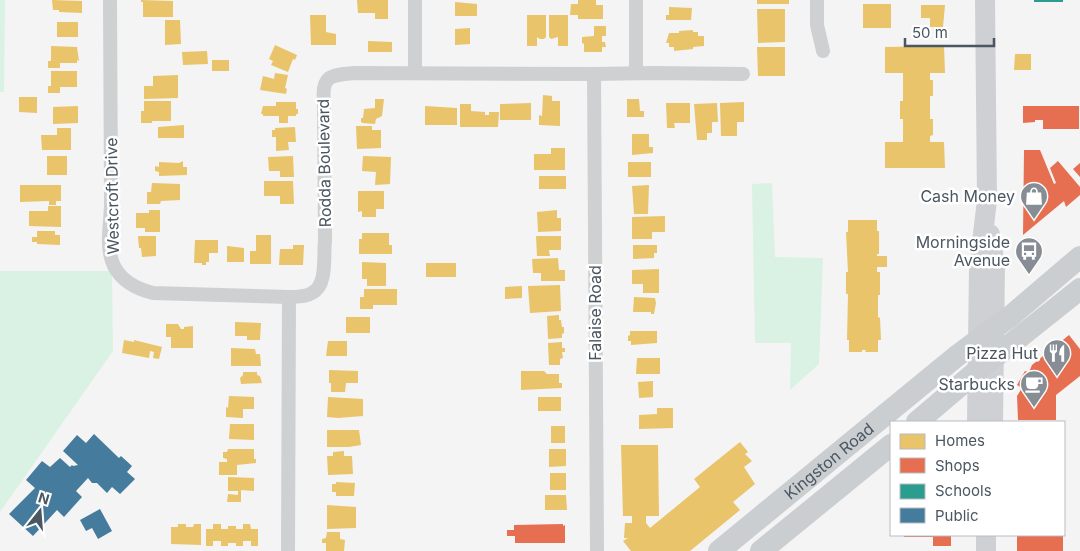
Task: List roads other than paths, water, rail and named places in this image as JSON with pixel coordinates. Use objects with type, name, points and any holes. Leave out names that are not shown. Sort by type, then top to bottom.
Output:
[{"type":"main road","points":[[984,0],[986,215],[979,268],[977,340],[986,364],[993,421]]},
{"type":"main road","points":[[977,421],[986,364],[995,327],[995,266],[986,215]]},
{"type":"main road","name":"Kingston Road","points":[[719,551],[977,340],[1012,315],[1080,257]]},
{"type":"main road","points":[[918,421],[1080,289]]},
{"type":"main road","name":"Kingston Road","points":[[761,551],[890,446]]},
{"type":"main road","points":[[986,536],[986,551]]},
{"type":"street","name":"Westcroft Drive","points":[[110,0],[112,202],[109,248],[114,267],[126,282],[140,290],[153,293],[289,297]]},
{"type":"street","points":[[415,0],[415,73]]},
{"type":"street","points":[[636,0],[636,73]]},
{"type":"street","points":[[817,0],[817,25],[823,52]]},
{"type":"street","name":"Rodda Boulevard","points":[[289,297],[305,296],[313,293],[319,288],[325,269],[323,257],[325,241],[324,110],[322,89],[325,81],[339,74],[743,74]]},
{"type":"street","name":"Falaise Road","points":[[594,74],[597,551]]},
{"type":"street","points":[[288,551],[289,297]]},
{"type":"place","name":"Cash Money","points":[[1034,220]]},
{"type":"place","name":"Morningside Avenue","points":[[1029,275]]},
{"type":"place","name":"Pizza Hut","points":[[1057,377]]},
{"type":"place","name":"Starbucks","points":[[1034,408]]}]
